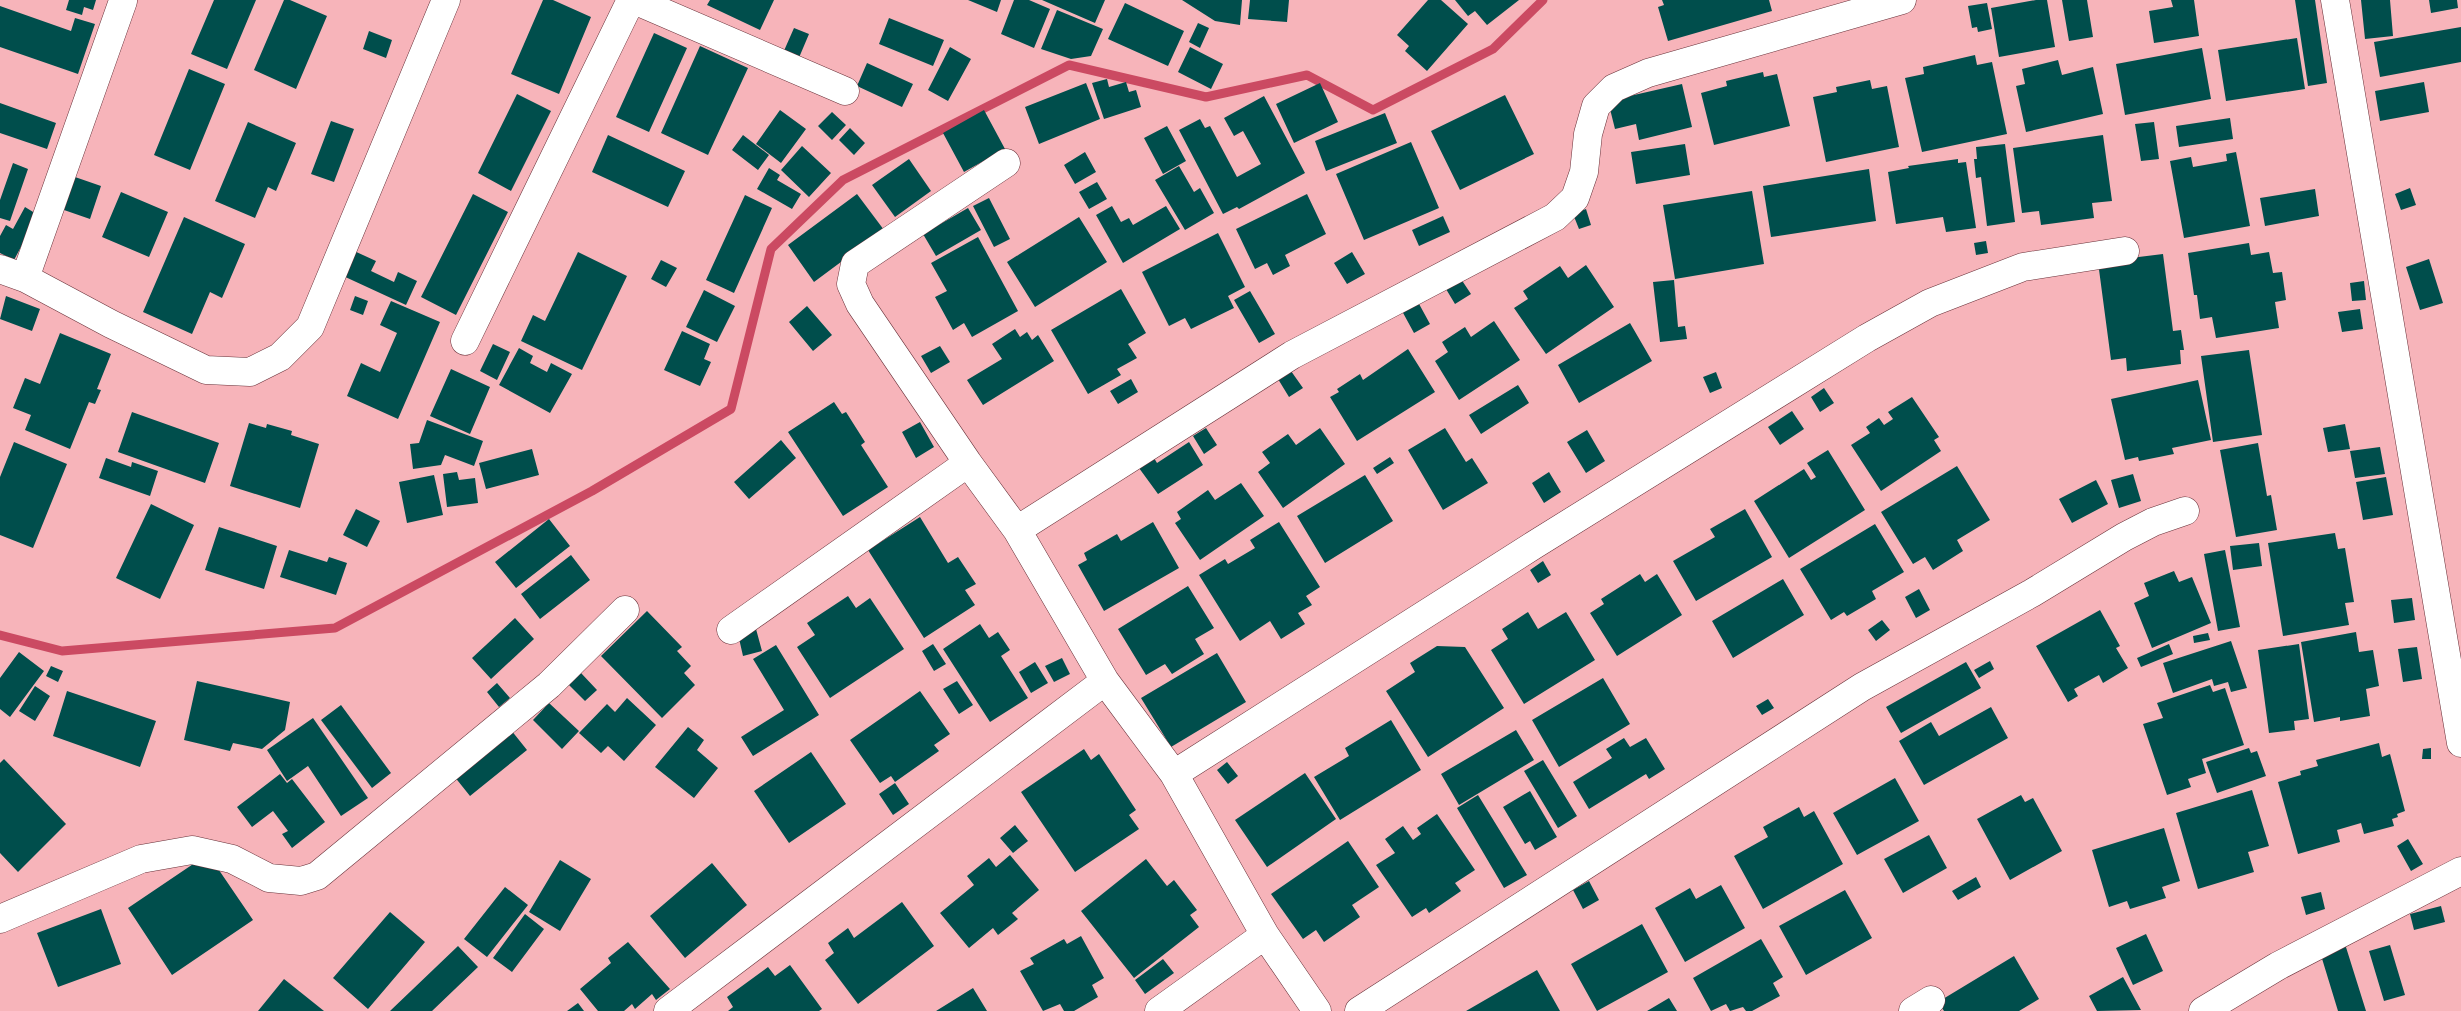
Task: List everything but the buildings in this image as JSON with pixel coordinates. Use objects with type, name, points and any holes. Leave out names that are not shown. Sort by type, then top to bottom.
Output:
[{"type":"street","points":[[123,1],[12,273],[206,370],[250,372],[280,357],[310,327],[446,0]]},
{"type":"street","points":[[465,341],[632,0],[844,91]]},
{"type":"street","points":[[1017,530],[1292,355],[1555,217],[1575,198],[1584,172],[1588,134],[1596,106],[1614,88],[1648,72],[1902,0]]},
{"type":"street","points":[[2335,0],[2461,742]]},
{"type":"street","points":[[1006,163],[855,264],[851,284],[860,304],[968,463],[1017,530],[1105,680],[1174,774],[1265,936],[1317,1011]]},
{"type":"street","points":[[1174,774],[1534,545],[1867,338],[1930,303],[2023,267],[2125,251]]},
{"type":"street","points":[[731,630],[968,463]]},
{"type":"street","points":[[1359,1011],[1862,687],[2032,593],[2124,537],[2153,522],[2185,511]]},
{"type":"street","points":[[0,919],[141,859],[192,850],[232,859],[269,878],[301,881],[317,876],[549,685],[625,610]]},
{"type":"street","points":[[668,1011],[1105,680]]},
{"type":"street","points":[[2203,1011],[2278,966],[2461,871]]},
{"type":"street","points":[[1159,1011],[1265,936]]},
{"type":"waterway","points":[[0,635],[62,651],[335,628],[592,491],[731,409],[771,249],[843,180],[1069,65],[1206,97],[1307,75],[1373,110],[1493,49],[1543,0]]}]
